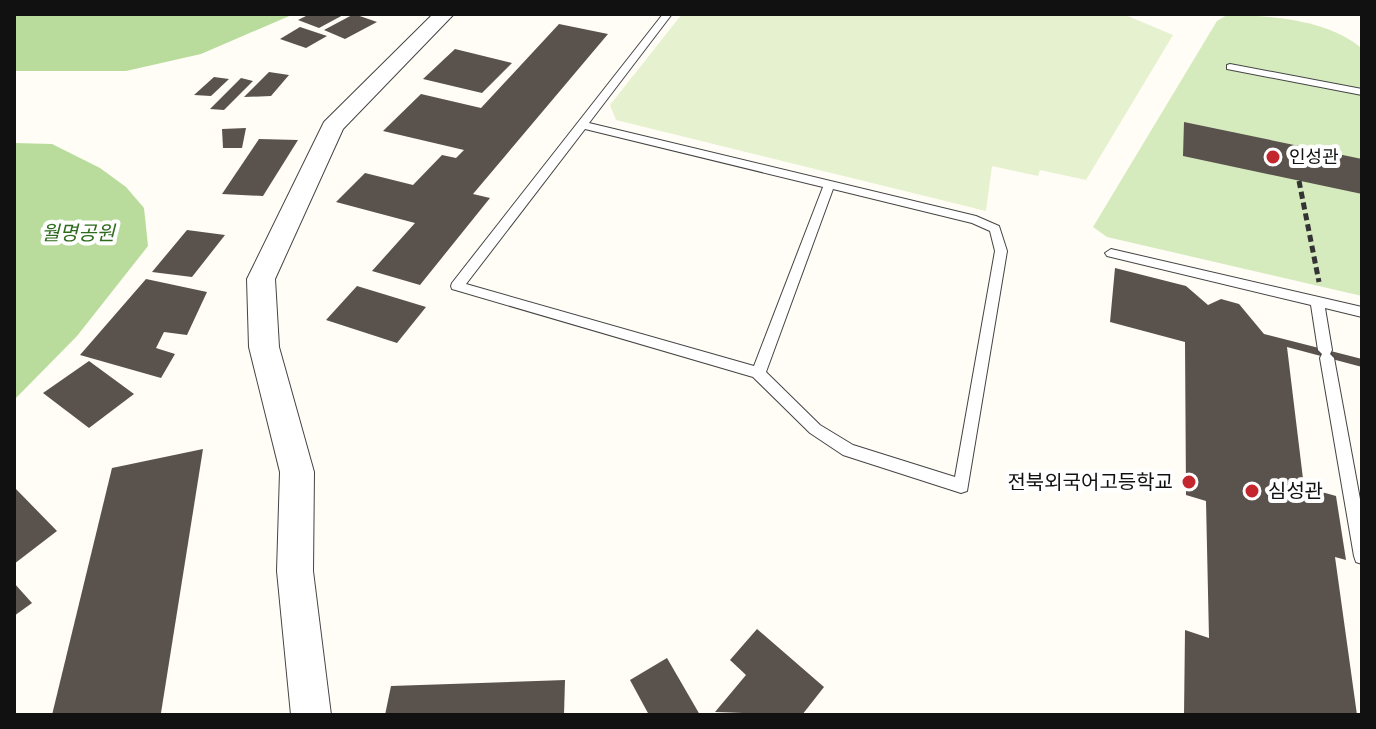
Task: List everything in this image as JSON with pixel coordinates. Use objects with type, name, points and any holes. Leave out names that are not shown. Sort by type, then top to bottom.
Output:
[{"type":"street","points":[[311,715],[295,571],[297,472],[264,347],[261,279],[332,127],[350,105],[444,14]]},
{"type":"lane","points":[[582,125],[990,225],[1000,236],[1001,251],[961,486],[848,450],[815,429],[758,373],[457,286],[668,14]]},
{"type":"lane","points":[[1230,67],[1362,92]]},
{"type":"lane","points":[[758,373],[829,185]]},
{"type":"lane","points":[[1111,253],[1362,312]]},
{"type":"lane","points":[[1320,302],[1326,354],[1362,556]]},
{"type":"path","points":[[1299,181],[1320,302]]},
{"type":"green space","points":[[14,14],[294,14],[201,54],[126,71],[14,71]]},
{"type":"green space","points":[[682,14],[1123,14],[1173,35],[1086,180],[1040,170],[1038,176],[992,166],[986,211],[616,120],[610,105]]},
{"type":"green space","points":[[1227,15],[1280,18],[1316,25],[1334,31],[1362,49],[1362,296],[1107,237],[1093,227],[1217,21]]},
{"type":"green space","name":"월명공원","points":[[14,143],[52,144],[100,168],[126,187],[144,208],[148,246],[77,336],[14,400]]},
{"type":"building","points":[[310,14],[345,14],[319,28],[298,20]]},
{"type":"building","points":[[354,14],[377,22],[345,39],[324,30]]},
{"type":"building","points":[[559,24],[608,34],[473,194],[490,198],[420,285],[372,271],[415,223],[336,202],[365,173],[413,185],[442,155],[456,158],[464,150],[383,131],[421,94],[481,108]]},
{"type":"building","points":[[300,27],[327,36],[306,48],[280,39]]},
{"type":"building","points":[[455,49],[512,63],[482,93],[423,79]]},
{"type":"building","points":[[269,72],[289,75],[271,96],[244,97]]},
{"type":"building","points":[[214,77],[229,79],[211,96],[194,95]]},
{"type":"building","points":[[241,78],[253,81],[224,110],[210,109]]},
{"type":"building","name":"인성관","points":[[1184,122],[1362,159],[1362,194],[1183,156]]},
{"type":"building","points":[[246,128],[242,148],[223,148],[222,129]]},
{"type":"building","points":[[259,139],[298,140],[263,196],[222,194]]},
{"type":"building","points":[[187,230],[225,235],[192,277],[152,272]]},
{"type":"building","name":"심성관","points":[[1115,268],[1186,286],[1208,305],[1221,299],[1239,304],[1264,334],[1362,359],[1362,367],[1287,347],[1304,487],[1336,496],[1346,560],[1335,557],[1357,715],[1184,715],[1185,630],[1209,638],[1206,501],[1186,495],[1185,342],[1110,322]]},
{"type":"building","points":[[146,279],[207,292],[187,335],[164,332],[156,348],[175,354],[161,378],[80,355]]},
{"type":"building","points":[[357,286],[426,307],[397,343],[326,320]]},
{"type":"building","points":[[89,361],[134,394],[89,428],[43,393]]},
{"type":"building","points":[[203,449],[161,713],[52,715],[112,468]]},
{"type":"building","points":[[14,487],[57,531],[14,564]]},
{"type":"building","points":[[14,583],[32,603],[14,616]]},
{"type":"building","points":[[757,629],[824,687],[802,715],[715,712],[746,675],[730,660]]},
{"type":"building","points":[[667,658],[700,715],[649,715],[630,680]]},
{"type":"building","points":[[565,680],[564,715],[385,715],[391,686]]},
{"type":"place","name":"인성관","points":[[1273,157]]},
{"type":"place","name":"전북외국어고등학교","points":[[1189,482]]},
{"type":"place","name":"심성관","points":[[1252,491]]}]
